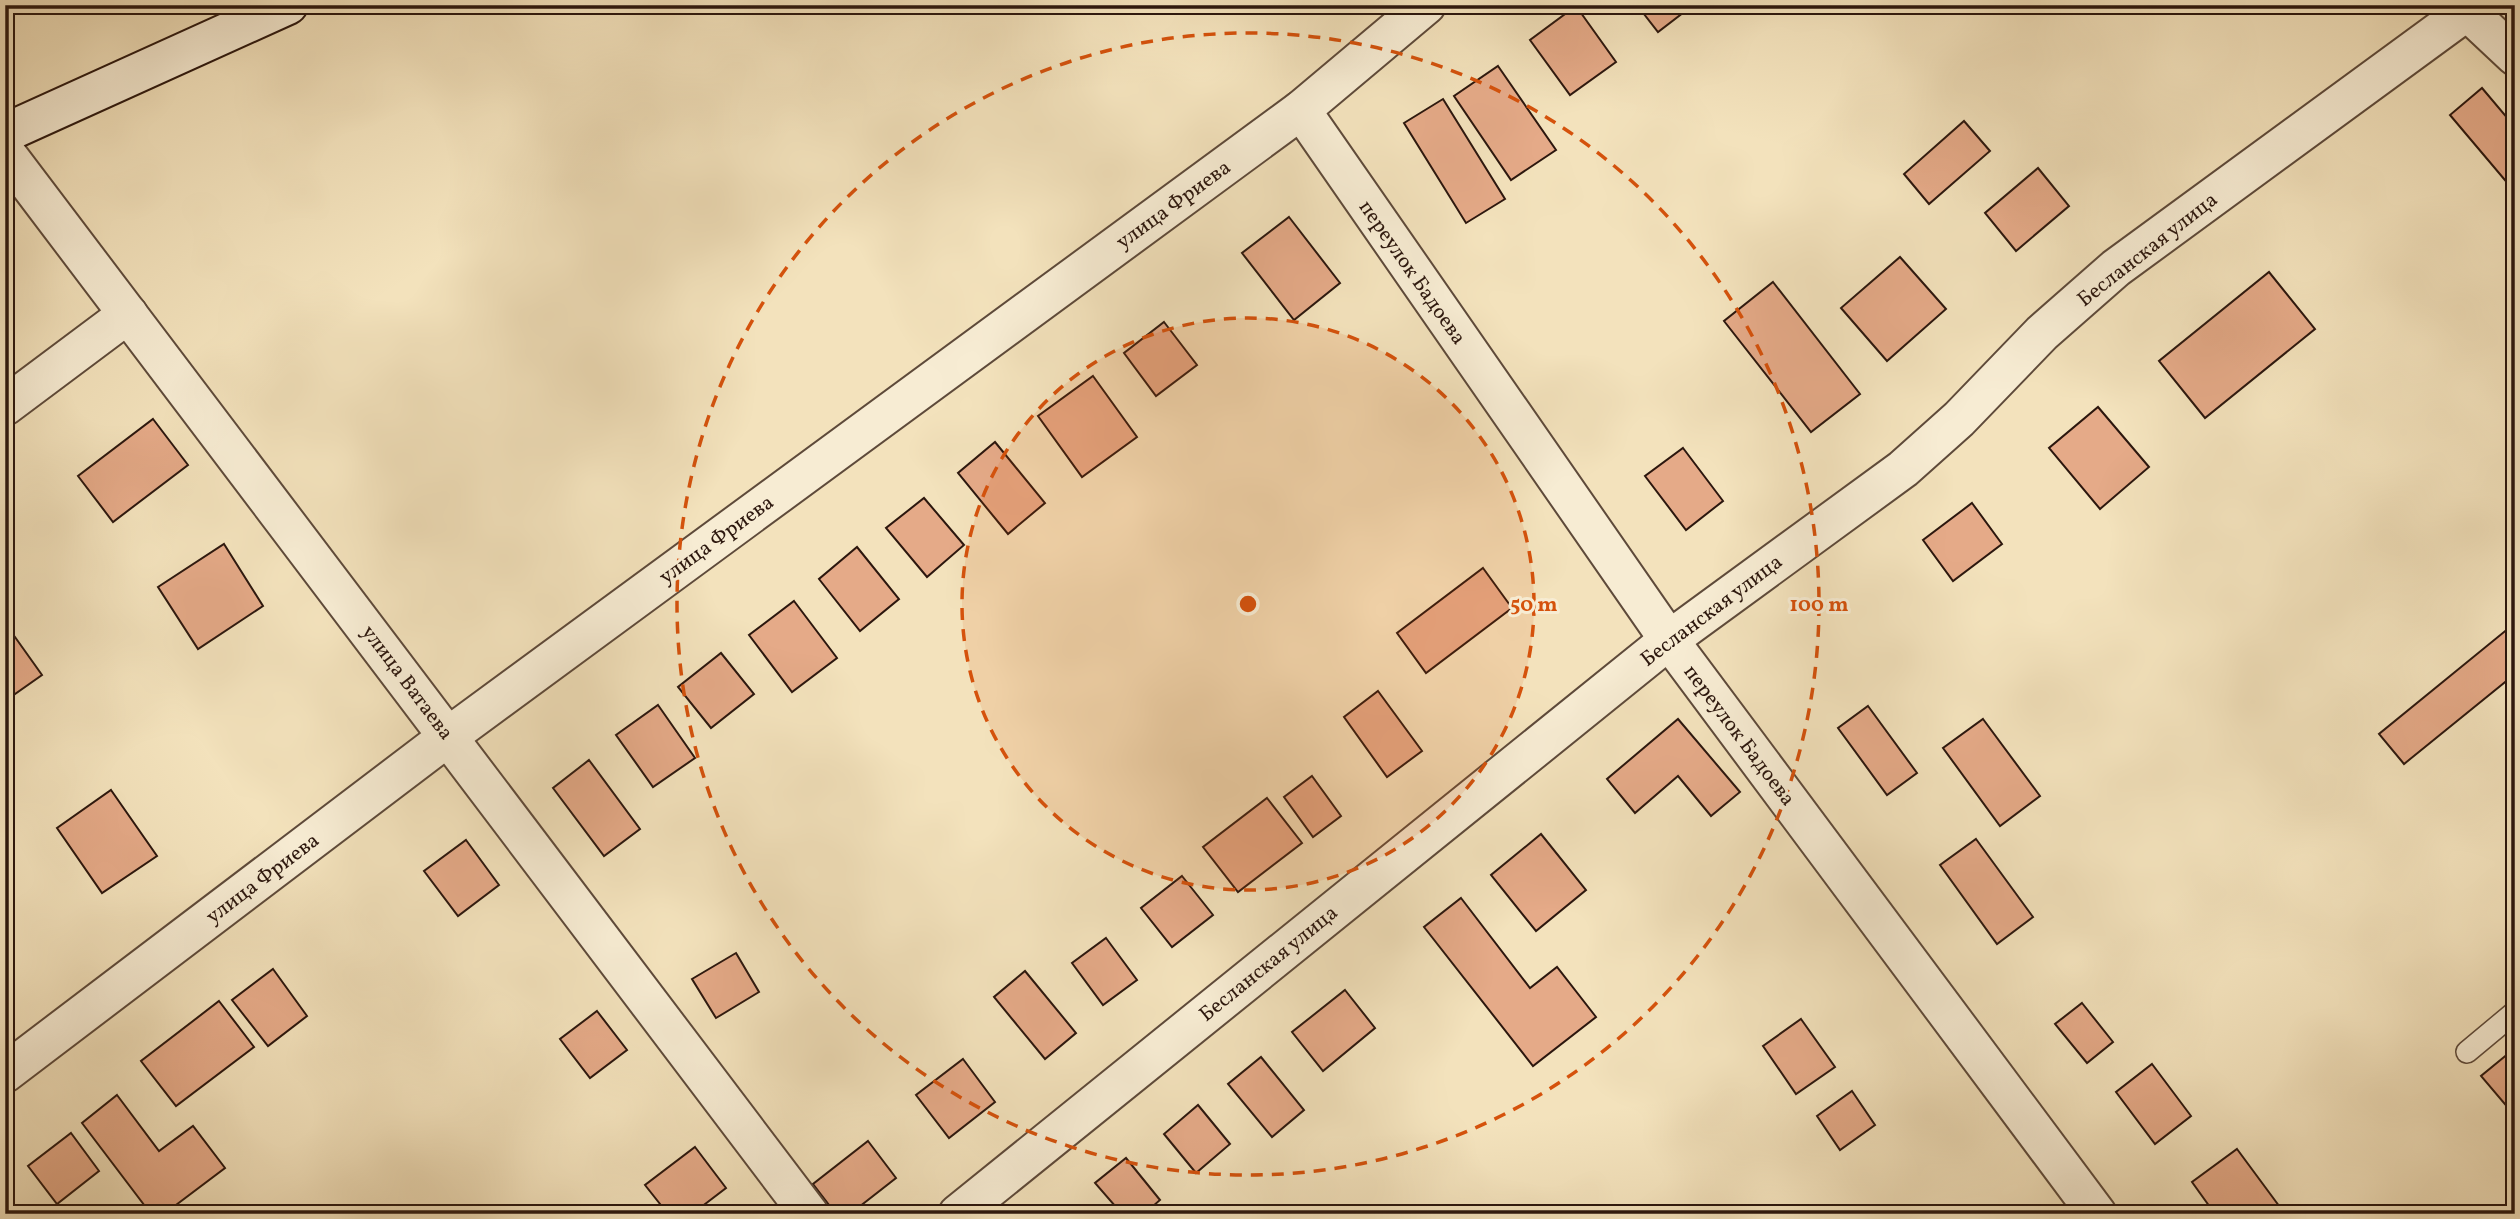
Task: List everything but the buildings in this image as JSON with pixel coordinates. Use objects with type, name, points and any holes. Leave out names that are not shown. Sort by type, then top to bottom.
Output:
[{"type":"street","points":[[5,133],[288,5]]},
{"type":"street","name":"улица Фриева","points":[[5,1073],[449,736],[1301,110],[1426,5]]},
{"type":"street","points":[[2461,8],[2515,56]]},
{"type":"street","name":"Бесланская улица","points":[[958,1214],[1669,640],[1903,469],[1959,419],[2042,333],[2116,268],[2461,8]]},
{"type":"street","name":"переулок Бадоева","points":[[1301,110],[1669,640],[2096,1214]]},
{"type":"street","name":"улица Ватаева","points":[[5,152],[809,1214]]},
{"type":"street","points":[[5,407],[128,314]]},
{"type":"lane","points":[[2467,1052],[2515,1012]]}]
